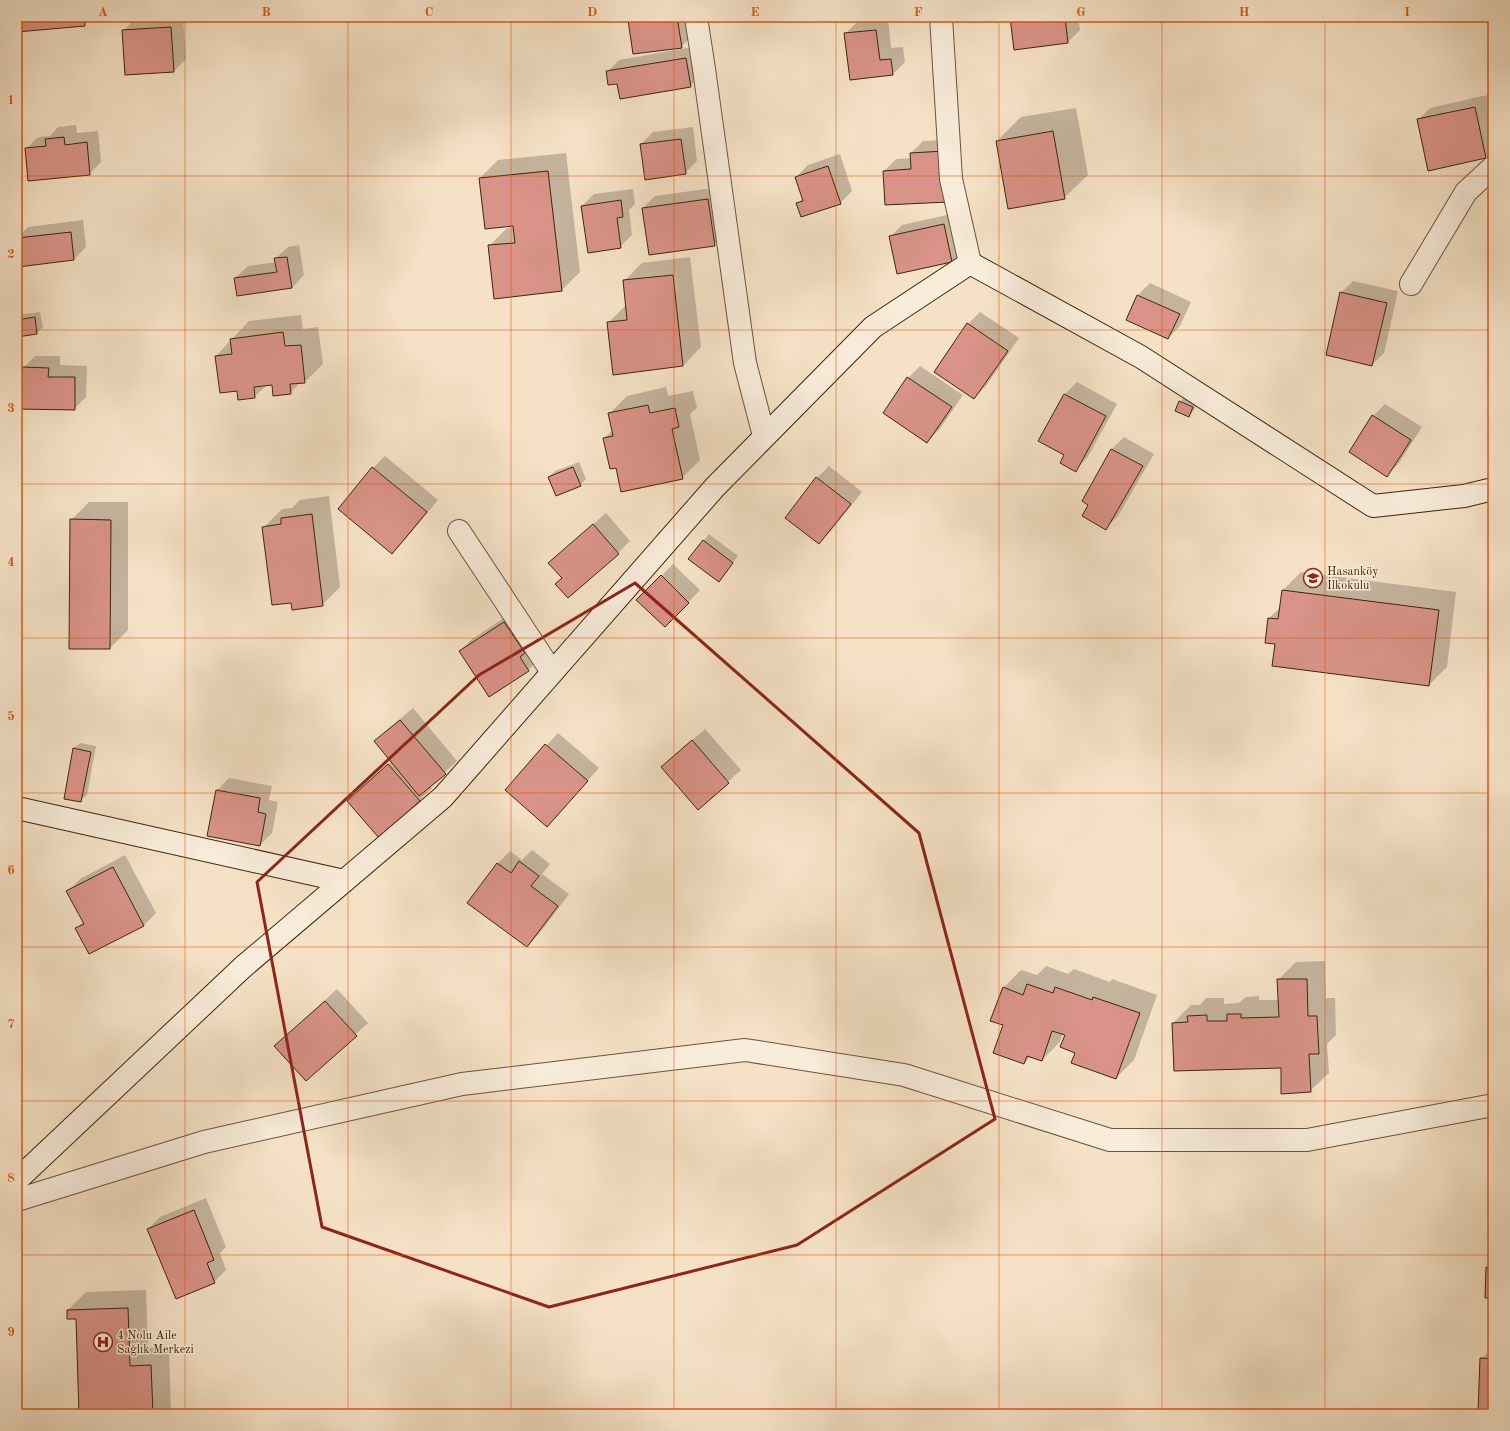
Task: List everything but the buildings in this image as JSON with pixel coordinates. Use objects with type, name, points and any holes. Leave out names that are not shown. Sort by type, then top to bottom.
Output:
[{"type":"street","points":[[696,17],[745,364],[764,436]]},
{"type":"street","points":[[941,17],[952,179],[970,263],[1141,356],[1373,506],[1464,496],[1493,489]]},
{"type":"street","points":[[1411,284],[1466,192],[1493,167]]},
{"type":"street","points":[[17,1180],[244,967],[443,797],[715,487],[873,327],[970,263]]},
{"type":"street","points":[[459,531],[552,672]]},
{"type":"street","points":[[17,808],[344,881]]},
{"type":"street","points":[[17,1200],[204,1142],[462,1084],[745,1050],[904,1074],[1110,1140],[1306,1140],[1488,1106],[1493,1107]]},
{"type":"highlighted area","points":[[635,583],[919,833],[995,1119],[797,1245],[549,1307],[322,1227],[257,882],[479,675]]},
{"type":"place","name":"Hasanköy İlkokulu","points":[[1313,578]]},
{"type":"place","name":"4 Nolu Aile Sağlık Merkezi","points":[[103,1342]]}]
